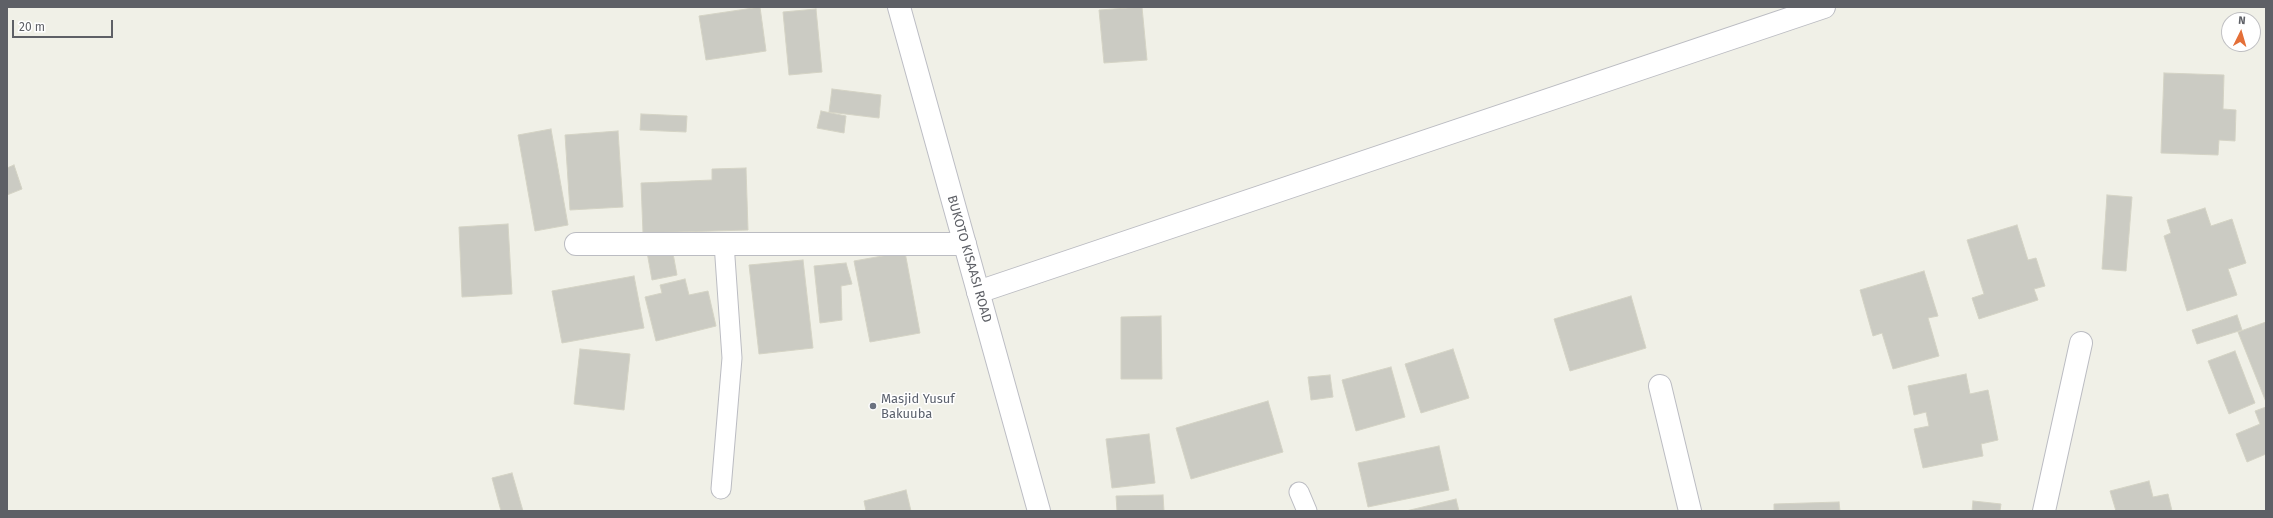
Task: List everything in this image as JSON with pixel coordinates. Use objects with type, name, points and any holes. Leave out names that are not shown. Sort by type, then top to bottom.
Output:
[{"type":"street","name":"BUKOTO KISAASI ROAD","points":[[899,7],[1039,511]]},
{"type":"street","points":[[978,292],[1824,7]]},
{"type":"street","points":[[576,244],[965,244]]},
{"type":"street","points":[[2044,511],[2081,343]]},
{"type":"street","points":[[1660,386],[1690,511]]},
{"type":"lane","points":[[721,490],[732,358],[724,243]]},
{"type":"lane","points":[[1299,492],[1307,511]]},
{"type":"building","points":[[760,7],[766,51],[706,60],[699,16]]},
{"type":"building","points":[[1142,7],[1147,60],[1104,63],[1099,10]]},
{"type":"building","points":[[816,9],[822,72],[789,75],[783,12]]},
{"type":"building","points":[[2164,73],[2224,75],[2223,109],[2236,110],[2235,141],[2219,140],[2218,155],[2161,153]]},
{"type":"building","points":[[832,89],[881,95],[879,118],[829,112]]},
{"type":"building","points":[[821,111],[846,116],[844,133],[817,128]]},
{"type":"building","points":[[641,114],[687,116],[686,132],[640,130]]},
{"type":"building","points":[[551,129],[568,225],[535,231],[518,135]]},
{"type":"building","points":[[618,131],[623,207],[570,210],[565,135]]},
{"type":"building","points":[[14,165],[22,189],[7,195],[7,168]]},
{"type":"building","points":[[746,168],[748,230],[643,233],[641,183],[712,180],[712,169]]},
{"type":"building","points":[[2107,195],[2132,197],[2126,271],[2102,269]]},
{"type":"building","points":[[2205,208],[2211,226],[2232,219],[2246,263],[2228,269],[2237,295],[2187,311],[2164,236],[2171,233],[2167,220]]},
{"type":"building","points":[[508,224],[512,294],[462,297],[459,227]]},
{"type":"building","points":[[2017,225],[2028,260],[2036,258],[2045,286],[2034,289],[2038,300],[1979,319],[1972,298],[1984,294],[1967,240]]},
{"type":"building","points":[[672,248],[677,275],[652,280],[647,252]]},
{"type":"building","points":[[905,252],[920,333],[870,342],[854,261]]},
{"type":"building","points":[[803,260],[813,348],[759,354],[749,265]]},
{"type":"building","points":[[846,263],[852,284],[841,286],[842,320],[820,323],[814,266]]},
{"type":"building","points":[[1924,271],[1938,316],[1928,318],[1939,356],[1893,369],[1882,333],[1873,336],[1860,290]]},
{"type":"building","points":[[634,276],[644,328],[562,343],[552,291]]},
{"type":"building","points":[[685,279],[689,295],[708,291],[716,326],[656,341],[645,297],[662,293],[660,285]]},
{"type":"building","points":[[1631,296],[1646,348],[1570,371],[1554,319]]},
{"type":"building","points":[[2237,315],[2242,330],[2197,344],[2192,330]]},
{"type":"building","points":[[1161,316],[1162,379],[1121,379],[1121,317]]},
{"type":"building","points":[[2266,322],[2266,402],[2238,332]]},
{"type":"building","points":[[580,349],[630,354],[624,410],[574,404]]},
{"type":"building","points":[[1453,349],[1469,398],[1421,413],[1405,364]]},
{"type":"building","points":[[2235,351],[2255,403],[2229,414],[2208,361]]},
{"type":"building","points":[[1391,367],[1405,417],[1356,431],[1342,380]]},
{"type":"building","points":[[1966,374],[1970,394],[1988,390],[1998,440],[1981,444],[1983,456],[1923,468],[1914,429],[1929,426],[1926,412],[1914,415],[1908,386]]},
{"type":"building","points":[[1330,375],[1333,397],[1311,400],[1308,377]]},
{"type":"building","points":[[1268,401],[1283,452],[1191,479],[1176,428]]},
{"type":"building","points":[[2266,407],[2266,454],[2247,462],[2236,434],[2260,424],[2255,411]]},
{"type":"building","points":[[1149,434],[1155,483],[1112,488],[1106,439]]},
{"type":"building","points":[[1439,446],[1449,490],[1368,507],[1358,463]]},
{"type":"building","points":[[512,473],[523,511],[501,511],[492,478]]},
{"type":"building","points":[[2149,481],[2153,497],[2168,494],[2172,511],[2116,511],[2110,491]]},
{"type":"building","points":[[906,490],[911,511],[866,511],[864,501]]},
{"type":"building","points":[[1163,495],[1164,511],[1117,511],[1116,496]]},
{"type":"building","points":[[1456,499],[1459,511],[1406,511]]},
{"type":"building","points":[[1973,501],[2001,504],[2000,511],[1972,511]]},
{"type":"building","points":[[1839,502],[1840,511],[1774,511],[1774,504]]},
{"type":"place","name":"Masjid Yusuf Bakuuba","points":[[873,406]]}]
